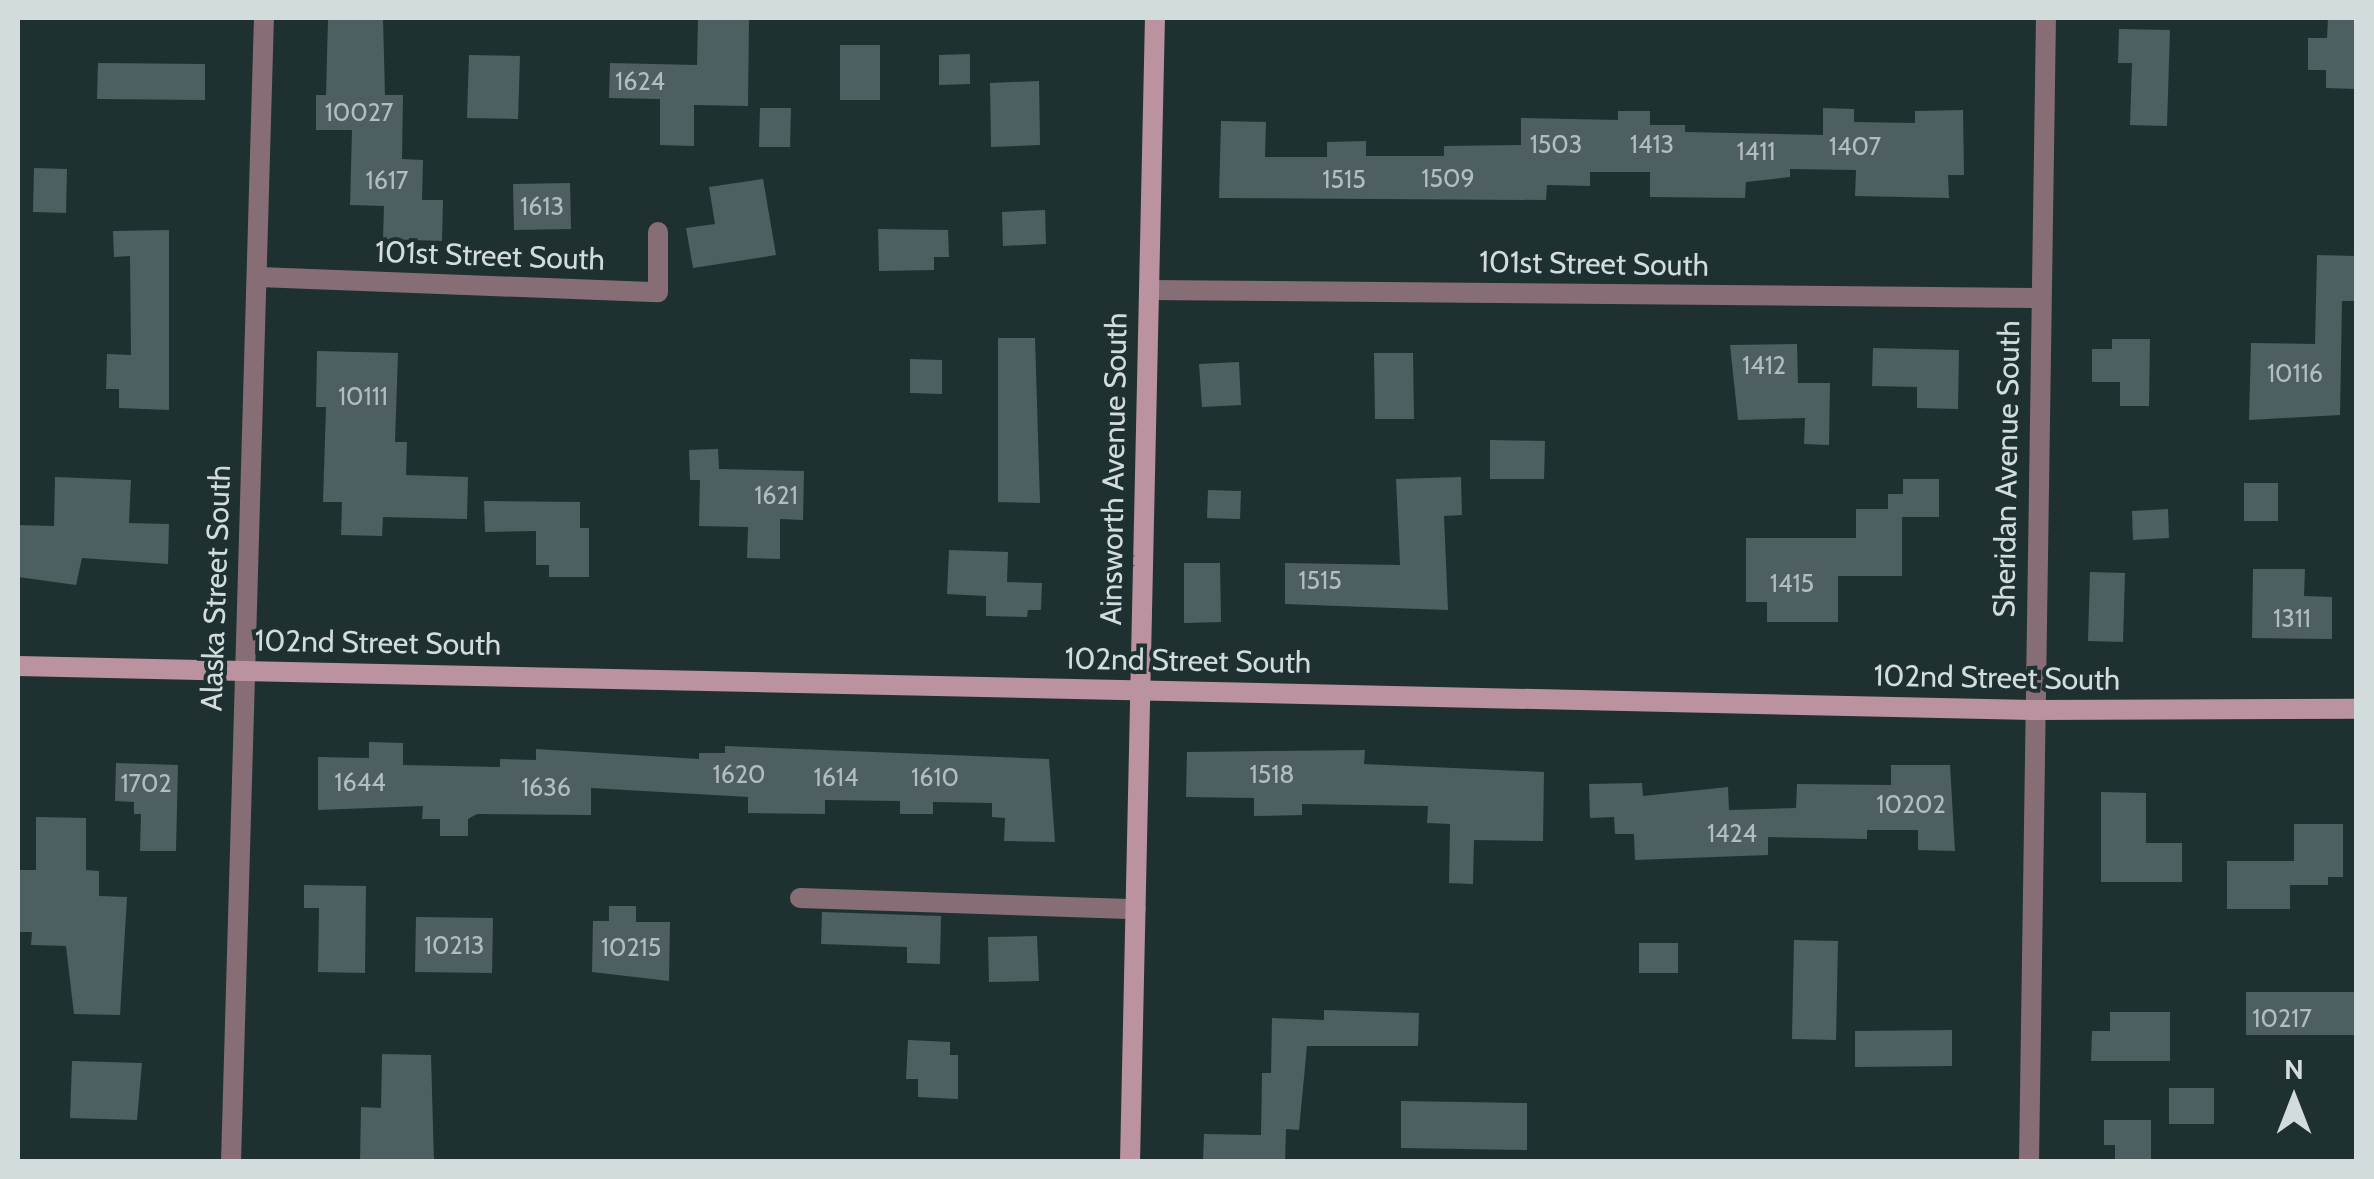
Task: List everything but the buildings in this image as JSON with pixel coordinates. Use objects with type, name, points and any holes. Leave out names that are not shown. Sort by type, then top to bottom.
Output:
[{"type":"street","name":"Alaska Street South","points":[[231,1162],[242,670],[259,278],[264,18]]},
{"type":"street","name":"Ainsworth Avenue South","points":[[1130,1162],[1155,18]]},
{"type":"street","name":"Sheridan Avenue South","points":[[2029,1162],[2046,18]]},
{"type":"street","name":"101st Street South","points":[[259,278],[658,292],[658,232]]},
{"type":"street","name":"101st Street South","points":[[1148,290],[2040,298]]},
{"type":"street","name":"102nd Street South","points":[[18,666],[2034,710],[2356,709]]},
{"type":"street","points":[[800,898],[1136,909]]}]
